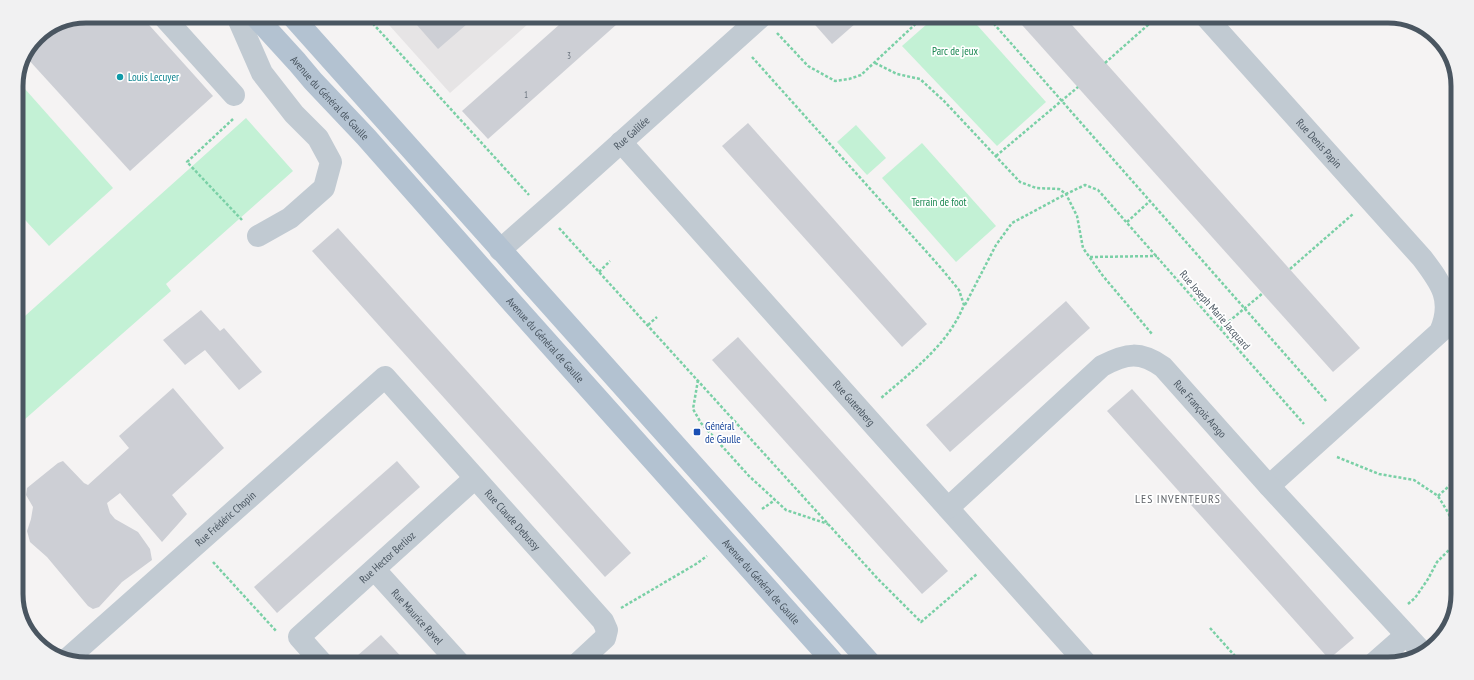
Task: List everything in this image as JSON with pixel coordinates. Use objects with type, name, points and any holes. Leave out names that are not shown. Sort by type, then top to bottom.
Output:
[{"type":"main road","name":"Avenue du Général de Gaulle","points":[[261,23],[366,137],[829,657]]},
{"type":"main road","points":[[298,23],[865,657]]},
{"type":"street","points":[[169,23],[234,95]]},
{"type":"street","points":[[240,23],[262,73],[294,114],[318,138],[331,162],[324,188],[290,218],[258,236]]},
{"type":"street","name":"Rue Galilée","points":[[500,250],[754,23]]},
{"type":"street","name":"Rue Denis Papin","points":[[1211,23],[1422,258],[1433,272],[1445,297],[1445,320],[1440,332],[1270,486]]},
{"type":"street","name":"Rue Gutenberg","points":[[621,142],[1081,657]]},
{"type":"street","name":"Rue François Arago","points":[[948,508],[1102,366],[1113,360],[1138,355],[1152,360],[1174,379],[1419,648]]},
{"type":"street","name":"Rue Claude Debussy","points":[[385,377],[603,621]]},
{"type":"street","name":"Rue Frédéric Chopin","points":[[71,655],[385,377]]},
{"type":"street","name":"Rue Hector Berlioz","points":[[300,637],[475,478]]},
{"type":"street","name":"Rue Maurice Ravel","points":[[375,570],[454,657]]},
{"type":"street","points":[[585,657],[606,638],[608,630],[603,621]]},
{"type":"street","points":[[1381,657],[1406,634]]},
{"type":"street","points":[[300,637],[317,657]]},
{"type":"path","points":[[372,23],[878,579],[921,622],[994,559]]},
{"type":"path","points":[[768,23],[808,66],[835,81],[861,75],[917,23]]},
{"type":"path","points":[[993,23],[1343,420]]},
{"type":"path","points":[[1105,63],[1150,23]]},
{"type":"path","points":[[736,39],[941,268],[959,290],[964,305]]},
{"type":"path","points":[[875,63],[896,74],[920,79],[944,101],[1020,182],[1036,188],[1059,189],[1066,194],[1077,216],[1083,248],[1103,276],[1158,342],[1152,360]]},
{"type":"path","points":[[996,156],[1078,87]]},
{"type":"path","points":[[234,95],[246,107],[187,162],[258,236]]},
{"type":"path","name":"Rue Joseph Marie Jacquard","points":[[1066,194],[1085,185],[1098,190],[1331,454],[1379,474],[1414,480],[1438,496]]},
{"type":"path","points":[[863,414],[925,359],[945,338],[958,320],[964,305],[996,245],[1012,223],[1066,194]]},
{"type":"path","points":[[1290,269],[1370,200]]},
{"type":"path","points":[[1127,222],[1150,201]]},
{"type":"path","points":[[1089,257],[1157,256]]},
{"type":"path","points":[[599,272],[610,261]]},
{"type":"path","points":[[1221,328],[1263,293]]},
{"type":"path","points":[[648,325],[657,317]]},
{"type":"path","points":[[698,380],[693,408],[701,423],[749,476],[786,510],[828,524]]},
{"type":"path","points":[[1451,484],[1438,496],[1449,514],[1451,524]]},
{"type":"path","points":[[603,621],[696,564],[726,542]]},
{"type":"path","points":[[196,544],[279,634],[300,637]]},
{"type":"path","points":[[1391,619],[1415,598],[1437,562],[1451,548]]},
{"type":"path","points":[[1210,628],[1236,657]]},
{"type":"shaded area","points":[[387,23],[529,23],[450,93]]},
{"type":"green space","name":"Parc de jeux","points":[[928,23],[975,23],[1046,102],[997,146],[902,46]]},
{"type":"green space","points":[[23,87],[113,188],[49,246],[23,218]]},
{"type":"green space","points":[[246,118],[293,171],[166,284],[171,291],[23,421],[23,318]]},
{"type":"green space","points":[[856,125],[886,158],[867,175],[837,142]]},
{"type":"green space","name":"Terrain de foot","points":[[922,143],[996,226],[956,262],[882,178]]},
{"type":"building","name":"Louis Lecuyer","points":[[147,23],[213,96],[130,171],[29,60],[36,48],[55,31],[74,24]]},
{"type":"building","points":[[415,23],[466,23],[467,24],[438,49]]},
{"type":"building","points":[[561,23],[618,23],[488,139],[462,111]]},
{"type":"building","points":[[813,23],[856,23],[832,44]]},
{"type":"building","points":[[1020,23],[1070,23],[1360,348],[1333,372]]},
{"type":"building","points":[[748,123],[927,324],[902,347],[722,146]]},
{"type":"building","points":[[338,228],[631,553],[605,577],[312,251]]},
{"type":"building","points":[[1066,301],[1090,328],[950,452],[926,425]]},
{"type":"building","points":[[201,310],[220,331],[224,328],[262,372],[239,390],[205,350],[185,365],[163,340]]},
{"type":"building","points":[[738,337],[948,571],[922,594],[712,360]]},
{"type":"building","points":[[173,388],[224,448],[172,495],[187,514],[162,542],[120,493],[107,503],[110,513],[115,519],[138,532],[150,549],[152,560],[122,582],[99,607],[93,609],[88,606],[47,557],[30,542],[27,531],[33,507],[26,495],[27,488],[58,463],[63,461],[84,483],[88,485],[129,448],[119,436]]},
{"type":"building","points":[[1132,389],[1354,638],[1331,657],[1327,657],[1107,411]]},
{"type":"building","points":[[397,461],[420,487],[277,613],[254,587]]},
{"type":"building","points":[[381,635],[401,657],[358,657],[357,656]]},
{"type":"place","name":"Louis Lecuyer","points":[[120,77]]},
{"type":"place","name":"Général de Gaulle","points":[[697,432]]},
{"type":"district","name":"LES INVENTEURS","points":[[1178,499]]}]
